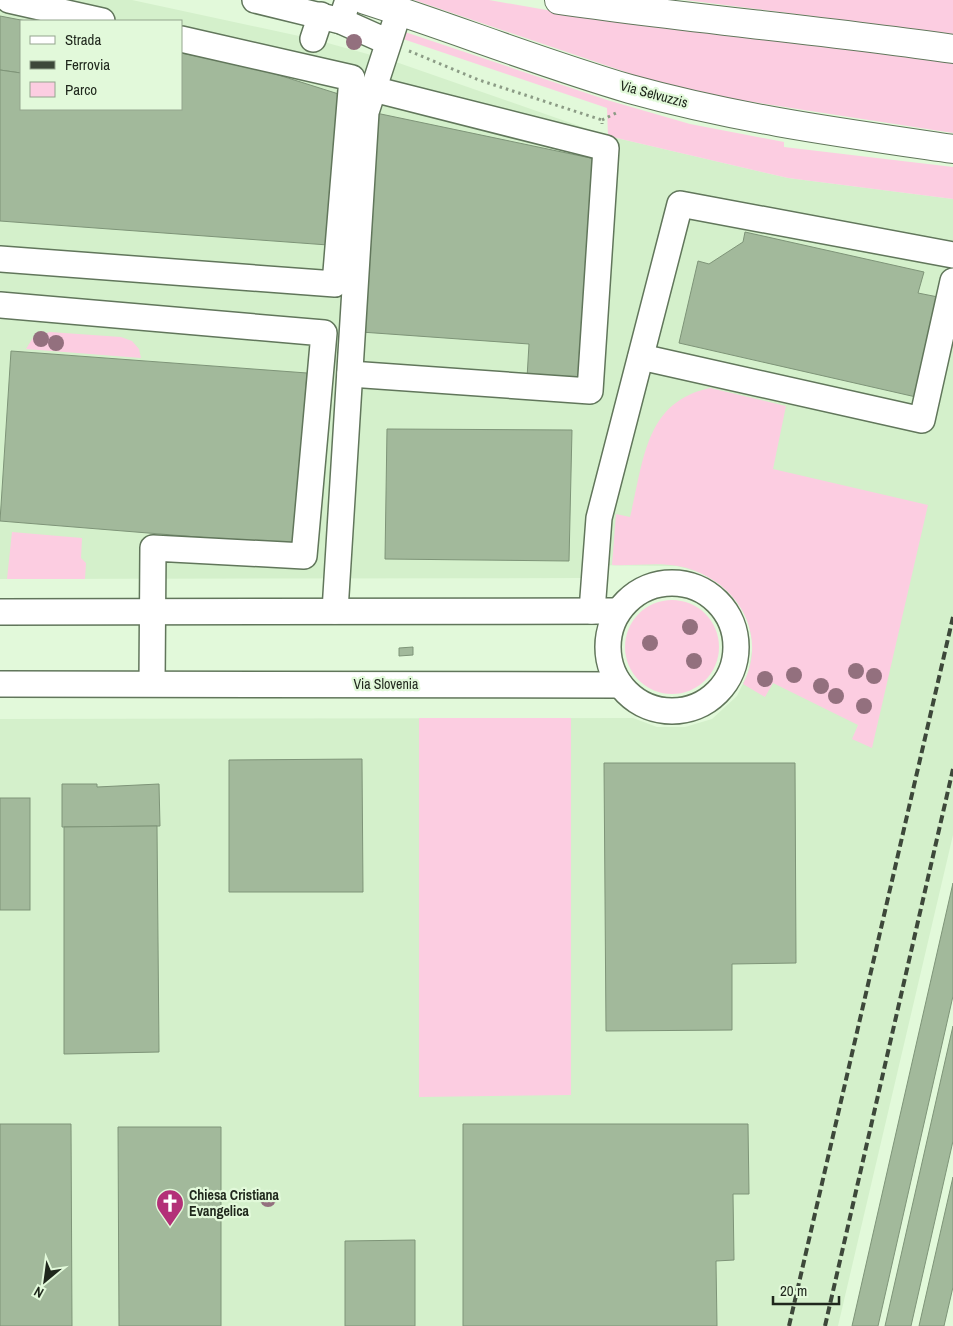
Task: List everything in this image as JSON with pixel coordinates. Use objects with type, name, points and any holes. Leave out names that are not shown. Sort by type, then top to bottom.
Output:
[{"type":"main road","name":"Via Selvuzzis","points":[[365,0],[629,88],[706,108],[780,124],[953,149]]},
{"type":"main road","points":[[559,0],[646,13],[953,49]]},
{"type":"street","points":[[9,0],[98,20]]},
{"type":"street","points":[[256,0],[337,12],[388,42]]},
{"type":"street","points":[[335,611],[366,112],[399,11]]},
{"type":"street","points":[[313,40],[337,12]]},
{"type":"street","points":[[0,260],[335,284],[352,78],[182,39]]},
{"type":"street","points":[[350,374],[590,391],[606,148],[373,89]]},
{"type":"street","points":[[592,611],[599,518],[680,204],[953,255]]},
{"type":"street","points":[[641,357],[922,420],[953,281]]},
{"type":"street","points":[[0,305],[324,334],[304,556],[153,548],[152,684]]},
{"type":"street","points":[[673,582],[694,586],[713,597],[727,613],[735,634],[736,656],[729,676],[716,694],[698,706],[677,711],[656,709],[635,700],[620,685],[611,668],[607,649],[609,629],[617,611],[632,595],[651,585],[673,582]]},
{"type":"street","points":[[0,612],[617,611]]},
{"type":"street","name":"Via Slovenia","points":[[0,684],[620,685]]},
{"type":"path","points":[[388,42],[472,77],[602,120],[601,127]]},
{"type":"shaded area","points":[[0,0],[132,0],[313,39],[393,61],[608,136],[788,178],[953,199],[953,835],[838,1326],[0,1326],[0,719],[633,718],[657,727],[685,727],[712,719],[737,696],[748,673],[753,645],[748,622],[739,603],[721,584],[699,572],[677,566],[584,565],[583,578],[0,579]]},
{"type":"green space","points":[[414,0],[489,0],[615,22],[953,62],[953,133],[733,99],[646,79]]},
{"type":"green space","points":[[685,0],[953,0],[953,34]]},
{"type":"green space","points":[[402,31],[607,100],[690,124],[784,142],[784,147],[953,167],[953,199],[788,178],[608,136],[607,108],[400,38]]},
{"type":"green space","points":[[50,332],[121,337],[132,341],[139,349],[141,358],[26,349],[34,336]]},
{"type":"green space","points":[[710,388],[786,406],[773,469],[928,505],[872,748],[852,739],[858,725],[773,683],[765,697],[743,684],[750,664],[752,645],[749,626],[742,609],[730,594],[716,582],[698,572],[678,566],[662,564],[612,565],[616,514],[630,517],[644,456],[659,420],[672,406],[688,395]]},
{"type":"green space","points":[[12,532],[82,538],[81,558],[86,563],[85,579],[7,579]]},
{"type":"green space","points":[[672,600],[690,604],[705,614],[715,629],[719,647],[715,665],[705,680],[690,690],[672,694],[654,690],[639,680],[629,665],[625,647],[629,629],[639,614],[654,604]]},
{"type":"green space","points":[[419,718],[571,718],[571,1095],[419,1097]]},
{"type":"building","points":[[0,16],[21,20],[20,73],[0,70]]},
{"type":"building","points":[[182,53],[253,67],[345,96],[328,245],[0,221],[0,70],[20,73],[20,110],[182,110]]},
{"type":"building","points":[[376,113],[600,160],[584,381],[527,378],[529,344],[361,332]]},
{"type":"building","points":[[745,232],[924,272],[918,293],[938,297],[916,397],[679,343],[698,261],[709,264],[743,242]]},
{"type":"building","points":[[11,351],[307,373],[296,545],[0,521]]},
{"type":"building","points":[[387,429],[572,430],[569,561],[385,559]]},
{"type":"building","points":[[413,647],[413,655],[399,656],[399,648]]},
{"type":"building","points":[[362,759],[363,892],[229,892],[229,760]]},
{"type":"building","points":[[604,763],[795,763],[796,963],[732,964],[732,1030],[606,1031]]},
{"type":"building","points":[[62,784],[97,784],[97,787],[159,784],[160,826],[62,827]]},
{"type":"building","points":[[0,798],[30,798],[30,910],[0,910]]},
{"type":"building","points":[[157,826],[159,1052],[64,1054],[64,827]]},
{"type":"building","points":[[953,883],[953,996],[878,1326],[852,1326]]},
{"type":"building","points":[[953,1026],[953,1141],[911,1326],[885,1326]]},
{"type":"building","points":[[0,1124],[71,1124],[72,1326],[0,1326]]},
{"type":"building","points":[[463,1124],[748,1124],[749,1194],[733,1194],[734,1260],[716,1261],[717,1326],[463,1326]]},
{"type":"building","name":"Chiesa Cristiana Evangelica","points":[[118,1127],[221,1127],[221,1326],[119,1326]]},
{"type":"building","points":[[953,1177],[953,1287],[944,1326],[919,1326]]},
{"type":"building","points":[[415,1240],[415,1326],[345,1326],[345,1241]]},
{"type":"railway","points":[[789,1326],[953,617]]},
{"type":"railway","points":[[825,1326],[953,769]]},
{"type":"place","name":"Chiesa Cristiana Evangelica","points":[[170,1227]]}]
